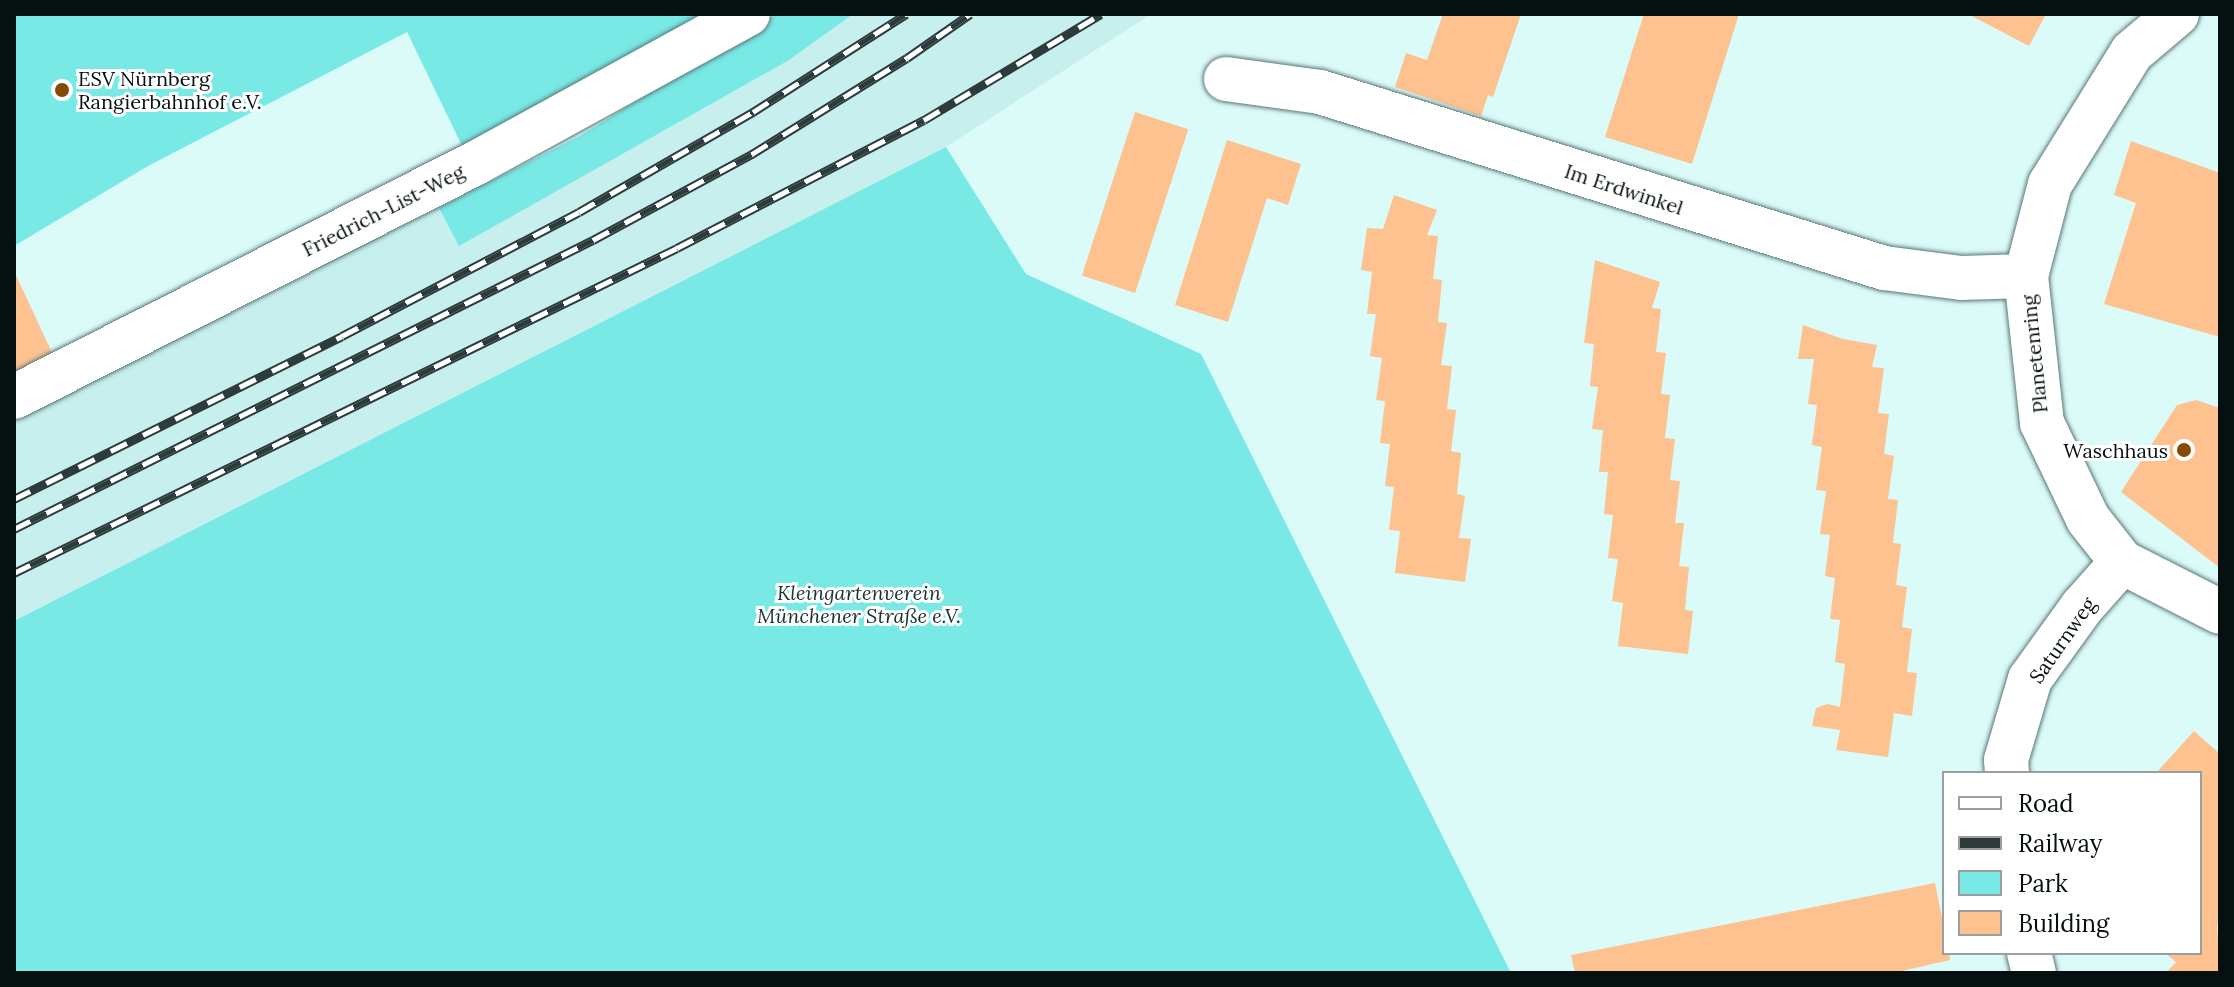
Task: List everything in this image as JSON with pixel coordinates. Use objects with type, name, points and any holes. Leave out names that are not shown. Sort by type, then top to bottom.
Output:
[{"type":"street","name":"Friedrich-List-Weg","points":[[14,397],[476,163],[748,14]]},
{"type":"street","name":"Planetenring","points":[[2177,14],[2132,52],[2050,184],[2026,276],[2042,423],[2088,519],[2122,562],[2220,612]]},
{"type":"street","name":"Im Erdwinkel","points":[[1226,79],[1320,92],[1884,268],[1961,278],[2026,276]]},
{"type":"street","name":"Saturnweg","points":[[2007,771],[2006,760],[2030,679],[2082,607],[2122,562]]},
{"type":"shaded area","points":[[777,14],[1151,14],[946,147],[14,621],[14,419],[580,136]]},
{"type":"green space","points":[[14,14],[717,14],[465,152],[407,32],[148,166],[14,246]]},
{"type":"green space","points":[[777,14],[853,14],[789,60],[459,246],[439,208],[580,136]]},
{"type":"green space","name":"Kleingartenverein Münchener Straße e.V.","points":[[946,147],[1026,274],[1201,354],[1511,973],[14,973],[14,621]]},
{"type":"building","points":[[1443,14],[1521,14],[1493,97],[1488,95],[1481,116],[1395,87],[1406,53],[1427,60]]},
{"type":"building","points":[[1644,14],[1739,14],[1692,164],[1605,137]]},
{"type":"building","points":[[1968,14],[2046,14],[2029,46]]},
{"type":"building","points":[[1135,112],[1188,129],[1135,293],[1082,276]]},
{"type":"building","points":[[1227,140],[1301,164],[1288,205],[1267,198],[1228,322],[1175,305]]},
{"type":"building","points":[[2131,141],[2220,173],[2220,337],[2104,304],[2136,203],[2114,195]]},
{"type":"building","points":[[1394,195],[1437,210],[1427,235],[1438,236],[1433,279],[1442,280],[1438,322],[1447,323],[1441,365],[1452,366],[1447,409],[1456,410],[1451,451],[1461,453],[1457,494],[1465,496],[1459,538],[1471,539],[1465,582],[1395,573],[1400,531],[1389,530],[1394,487],[1385,486],[1390,444],[1380,443],[1385,401],[1376,400],[1382,358],[1370,356],[1376,314],[1367,314],[1372,272],[1361,270],[1367,228],[1383,229]]},
{"type":"building","points":[[1595,260],[1660,282],[1652,308],[1661,309],[1656,352],[1666,353],[1661,394],[1670,395],[1665,438],[1675,439],[1670,480],[1680,481],[1675,523],[1684,523],[1679,566],[1689,567],[1685,610],[1693,611],[1688,654],[1618,646],[1623,603],[1612,601],[1618,559],[1608,558],[1613,515],[1604,514],[1608,472],[1599,472],[1603,430],[1592,429],[1598,387],[1590,386],[1594,344],[1584,343]]},
{"type":"building","points":[[14,271],[55,359],[14,379]]},
{"type":"building","points":[[1803,325],[1843,339],[1877,345],[1872,367],[1884,368],[1878,413],[1889,414],[1884,454],[1894,456],[1888,499],[1898,500],[1893,543],[1901,544],[1896,585],[1907,587],[1902,627],[1912,629],[1907,672],[1917,673],[1912,716],[1894,713],[1888,757],[1836,750],[1840,730],[1812,726],[1816,708],[1827,704],[1840,707],[1845,664],[1835,662],[1840,620],[1830,619],[1835,578],[1825,576],[1830,535],[1820,534],[1826,491],[1816,490],[1822,447],[1812,445],[1817,405],[1808,404],[1814,359],[1798,359]]},
{"type":"building","name":"Waschhaus","points":[[2196,400],[2220,408],[2220,568],[2121,492],[2177,405]]},
{"type":"building","points":[[2194,731],[2220,754],[2220,922],[2217,925],[2220,973],[2166,973],[2176,962],[2167,955],[2202,955],[2202,771],[2158,771]]},
{"type":"building","points":[[1935,883],[1942,918],[1942,955],[1949,955],[1950,960],[1893,973],[1575,973],[1571,955]]},
{"type":"railway","points":[[14,499],[342,336],[579,212],[753,112],[906,14]]},
{"type":"railway","points":[[14,529],[593,240],[752,154],[907,58],[970,14]]},
{"type":"railway","points":[[14,573],[677,248],[924,120],[1101,14]]},
{"type":"place","name":"ESV Nürnberg Rangierbahnhof e.V.","points":[[62,90]]},
{"type":"place","name":"Waschhaus","points":[[2184,450]]}]
